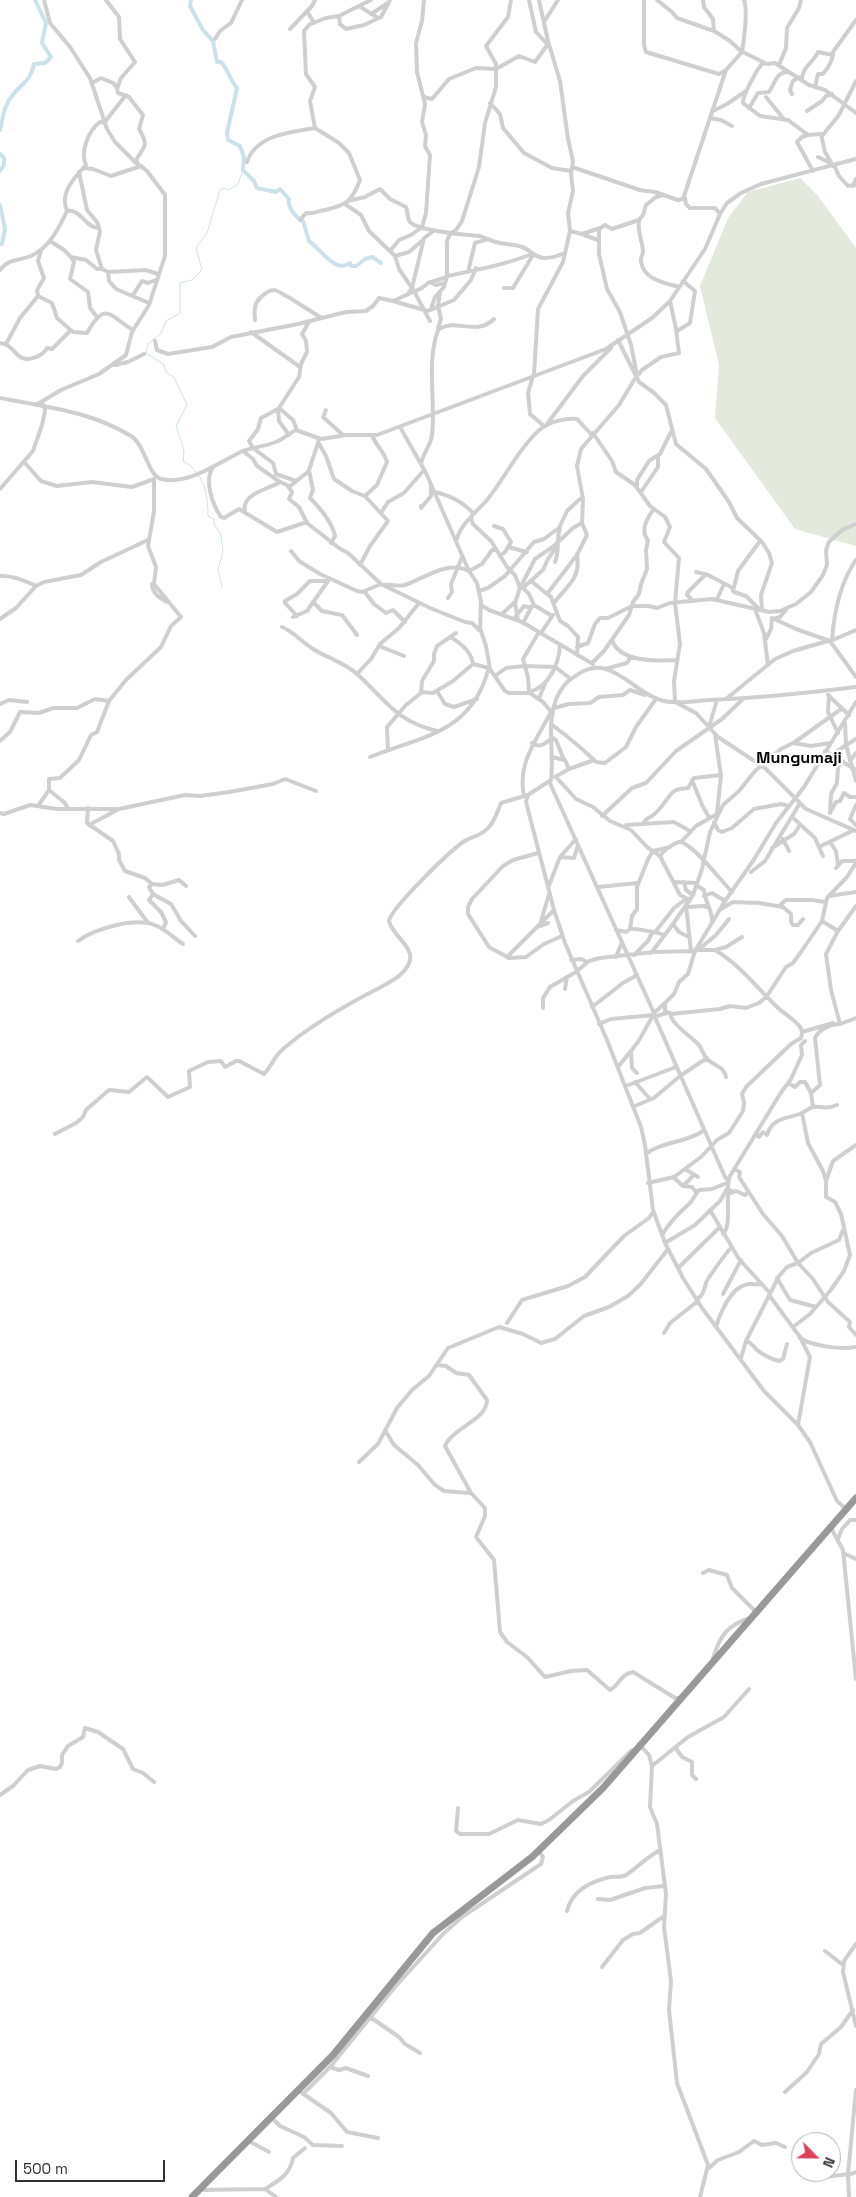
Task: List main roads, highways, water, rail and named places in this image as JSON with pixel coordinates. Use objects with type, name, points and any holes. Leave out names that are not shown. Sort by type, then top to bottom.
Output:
[{"type":"highway","points":[[192,2197],[301,2092],[348,2038],[432,1933],[497,1885],[538,1851],[586,1806],[642,1745],[856,1498]]},
{"type":"waterway","points":[[0,130],[7,103],[28,79],[34,64],[45,63],[51,57],[42,43],[46,23],[35,0]]},
{"type":"waterway","points":[[191,0],[190,6],[203,30],[213,41],[217,62],[221,62],[237,88],[227,133],[228,140],[240,146],[244,157],[243,170],[254,181],[257,188],[276,192],[280,189],[289,199],[289,205],[293,212],[303,221],[309,241],[328,259],[344,266],[350,263],[351,266],[356,266],[365,259],[372,257],[381,263]]},
{"type":"waterway","points":[[0,154],[4,158],[4,165],[0,171]]},
{"type":"waterway","points":[[222,587],[218,569],[223,552],[221,535],[214,524],[214,519],[208,516],[206,492],[200,477],[196,471],[183,461],[184,450],[176,426],[187,405],[174,377],[167,373],[163,364],[146,353],[148,344],[161,333],[166,321],[180,313],[180,283],[192,280],[202,270],[196,248],[207,233],[220,190],[223,188],[229,190],[238,184],[243,170]]},
{"type":"waterway","points":[[0,205],[5,229],[2,244],[0,244]]},
{"type":"district","name":"Mungumaji","points":[[799,759]]}]
